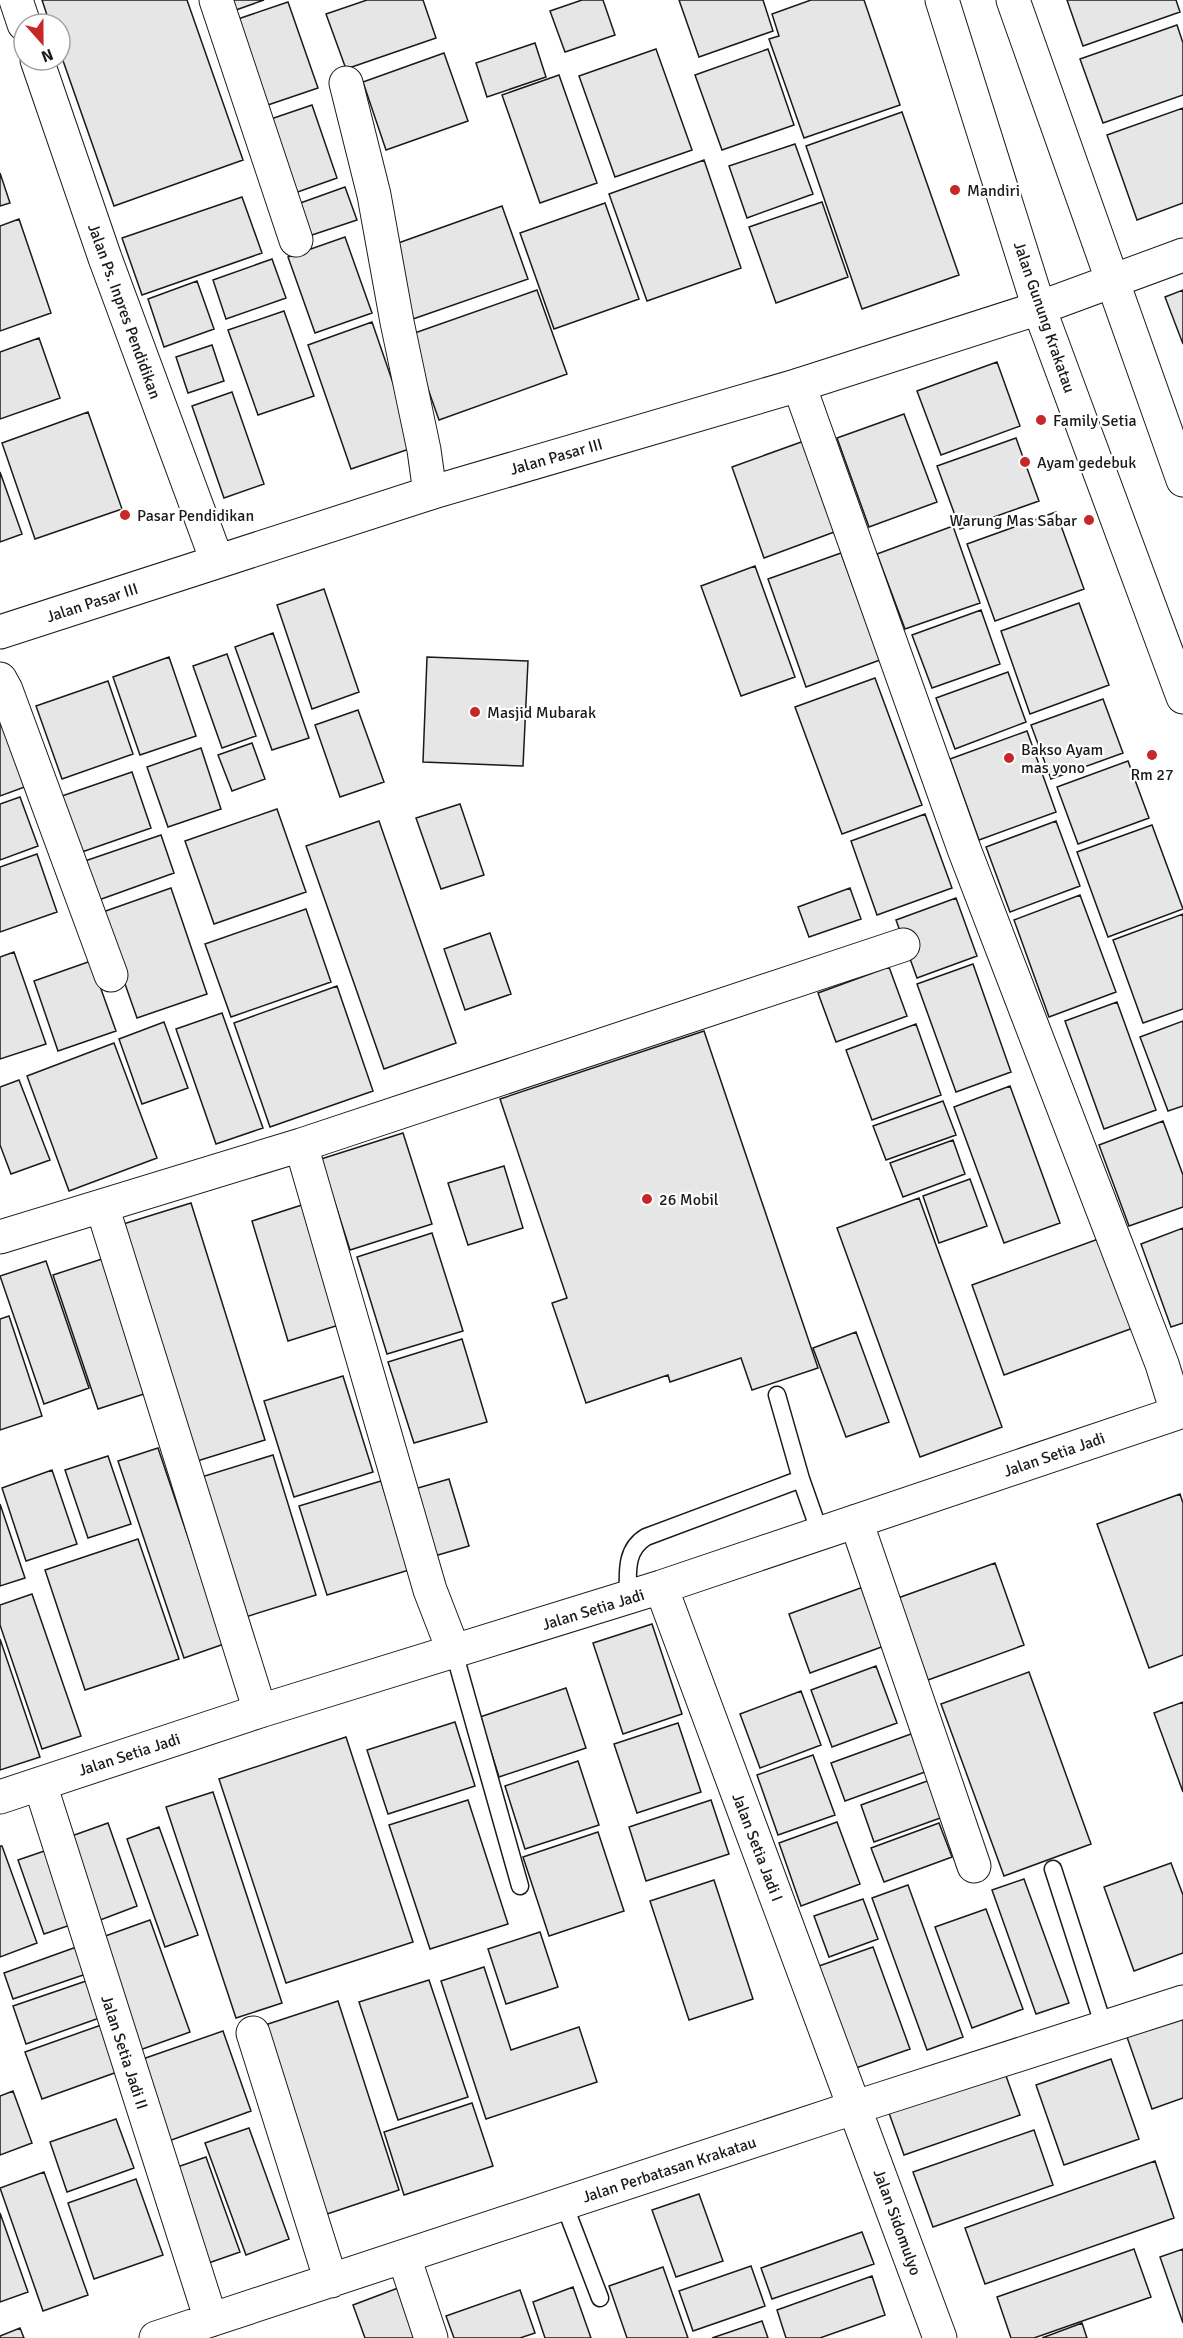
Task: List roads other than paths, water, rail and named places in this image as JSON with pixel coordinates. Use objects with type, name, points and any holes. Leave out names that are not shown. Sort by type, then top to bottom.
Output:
[{"type":"street","points":[[216,0],[296,240]]},
{"type":"street","name":"Jalan Gunung Krakatau","points":[[942,0],[1039,308],[1183,697]]},
{"type":"street","points":[[1013,0],[1183,480]]},
{"type":"street","name":"Jalan Ps. Inpres Pendidikan","points":[[41,72],[105,258],[217,561]]},
{"type":"street","points":[[346,83],[374,195],[424,450],[430,493]]},
{"type":"street","name":"Jalan Pasar III","points":[[0,632],[430,493],[799,384],[1039,308],[1183,255]]},
{"type":"street","points":[[799,384],[964,849],[1180,1411]]},
{"type":"street","points":[[0,679],[111,975]]},
{"type":"street","points":[[0,1237],[104,1213],[303,1152],[903,945]]},
{"type":"street","points":[[303,1152],[430,1590],[454,1652]]},
{"type":"street","points":[[104,1213],[261,1711]]},
{"type":"street","name":"Jalan Setia Jadi","points":[[0,1797],[261,1711],[628,1598],[1180,1411]]},
{"type":"street","points":[[855,1521],[974,1866]]},
{"type":"street","name":"Jalan Setia Jadi I","points":[[661,1587],[855,2107]]},
{"type":"street","name":"Jalan Setia Jadi II","points":[[40,1784],[211,2320]]},
{"type":"street","name":"Jalan Perbatasan Krakatau","points":[[156,2338],[855,2107],[1183,2002]]},
{"type":"street","points":[[253,2033],[331,2281]]},
{"type":"street","name":"Jalan Sidomulyo","points":[[855,2107],[940,2338]]},
{"type":"street","points":[[404,2257],[431,2338]]},
{"type":"lane","points":[[777,1395],[801,1479],[820,1533]]},
{"type":"lane","points":[[628,1598],[628,1570],[632,1549],[637,1542],[646,1536],[801,1479]]},
{"type":"lane","points":[[454,1652],[520,1886]]},
{"type":"lane","points":[[1053,1869],[1104,2027]]},
{"type":"lane","points":[[564,2204],[600,2298]]},
{"type":"place","name":"Mandiri","points":[[955,190]]},
{"type":"place","name":"Family Setia","points":[[1041,420]]},
{"type":"place","name":"Ayam gedebuk","points":[[1025,462]]},
{"type":"place","name":"Pasar Pendidikan","points":[[125,515]]},
{"type":"place","name":"Warung Mas Sabar","points":[[1089,520]]},
{"type":"place","name":"Masjid Mubarak","points":[[475,712]]},
{"type":"place","name":"Rm 27","points":[[1152,755]]},
{"type":"place","name":"Bakso Ayam mas yono","points":[[1009,758]]},
{"type":"place","name":"26 Mobil","points":[[647,1199]]}]
